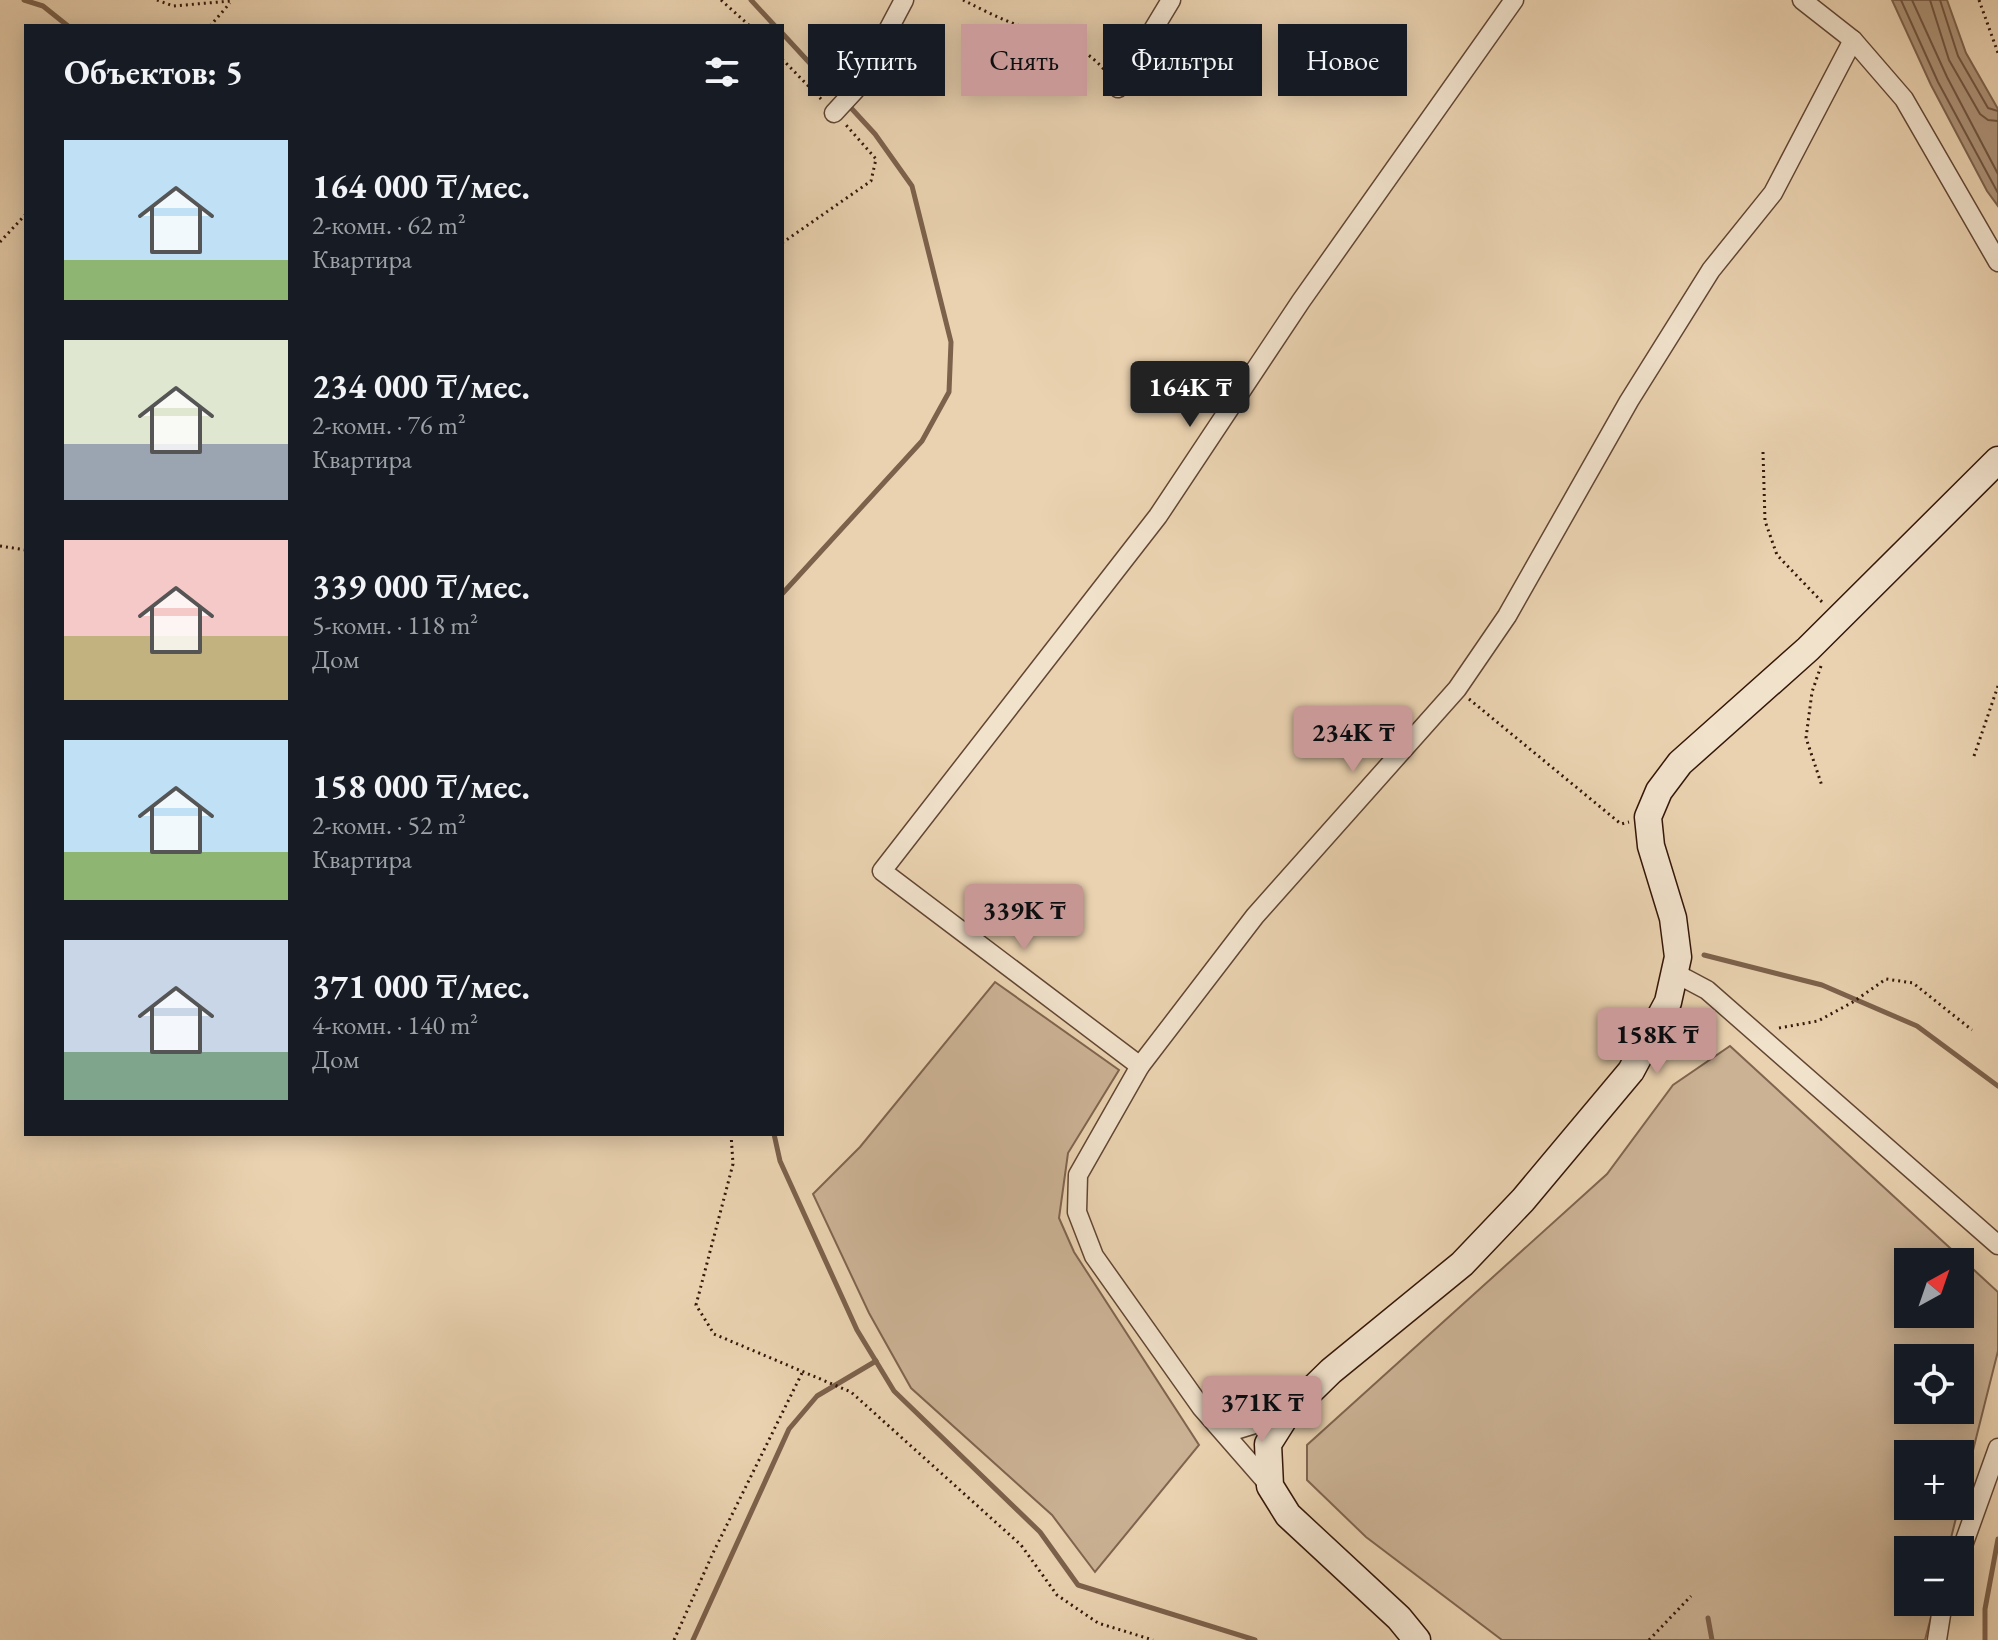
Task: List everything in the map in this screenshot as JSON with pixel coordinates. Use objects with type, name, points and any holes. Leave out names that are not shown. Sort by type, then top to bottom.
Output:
[{"type":"main road","points":[[1417,1640],[1399,1618],[1288,1515],[1270,1486],[1268,1444],[1287,1414],[1331,1371],[1462,1264],[1523,1200],[1631,1071],[1668,1002],[1678,957],[1673,918],[1651,846],[1648,817],[1659,791],[1680,763],[1838,619],[1998,460]]},
{"type":"street","points":[[834,113],[858,87],[904,0]]},
{"type":"street","points":[[1157,24],[1171,0]]},
{"type":"street","points":[[1140,1066],[882,871],[1158,516],[1301,301],[1514,0]]},
{"type":"street","points":[[1802,0],[1853,40],[1904,99],[1998,262]]},
{"type":"street","points":[[1270,1486],[1201,1407],[1094,1256],[1077,1212],[1078,1175],[1140,1066],[1255,916],[1457,689],[1507,616],[1629,401],[1711,270],[1773,193],[1853,40]]},
{"type":"street","points":[[1675,973],[1707,990],[1998,1245]]},
{"type":"street","points":[[1226,1433],[1287,1414]]},
{"type":"street","points":[[1966,1536],[1998,1448]]},
{"type":"street","points":[[1937,1640],[1941,1616]]},
{"type":"path","points":[[157,0],[173,6],[232,0]]},
{"type":"path","points":[[212,24],[232,0]]},
{"type":"path","points":[[721,0],[748,24]]},
{"type":"path","points":[[963,0],[1018,26],[1061,38],[1095,58],[1103,68]]},
{"type":"path","points":[[1979,0],[1998,53]]},
{"type":"path","points":[[784,61],[876,159],[871,181],[784,242]]},
{"type":"path","points":[[0,242],[24,216]]},
{"type":"path","points":[[1763,452],[1765,521],[1777,555],[1838,619]]},
{"type":"path","points":[[0,546],[24,550]]},
{"type":"path","points":[[1822,786],[1806,738],[1812,692],[1823,663]]},
{"type":"path","points":[[1974,756],[1998,686]]},
{"type":"path","points":[[1457,689],[1621,824],[1648,817]]},
{"type":"path","points":[[1755,1032],[1818,1021],[1886,979],[1913,983],[1972,1030]]},
{"type":"path","points":[[731,1136],[733,1164],[696,1305],[714,1334],[851,1392],[1021,1545],[1057,1595],[1098,1623],[1153,1640]]},
{"type":"path","points":[[674,1640],[713,1553],[803,1371]]},
{"type":"path","points":[[1649,1640],[1691,1596]]},
{"type":"shaded area","points":[[995,982],[1119,1070],[1068,1153],[1059,1218],[1074,1252],[1199,1445],[1095,1572],[1052,1515],[911,1388],[869,1313],[813,1194],[860,1147]]},
{"type":"shaded area","points":[[1730,1046],[1950,1248],[1894,1248],[1894,1328],[1974,1328],[1974,1270],[1998,1292],[1998,1351],[1974,1446],[1974,1440],[1894,1440],[1894,1520],[1956,1520],[1952,1536],[1894,1536],[1894,1616],[1931,1616],[1925,1640],[1502,1640],[1366,1537],[1307,1480],[1307,1445],[1607,1174],[1673,1085]]},
{"type":"water","points":[[1892,0],[1947,0],[1966,53],[1998,109],[1998,206],[1931,85]]},
{"type":"waterway","points":[[24,0],[43,6],[66,24]]},
{"type":"waterway","points":[[751,0],[773,24]]},
{"type":"waterway","points":[[784,35],[875,134],[912,186],[951,342],[949,392],[922,441],[784,592]]},
{"type":"waterway","points":[[1704,955],[1822,985],[1917,1026],[1998,1086]]},
{"type":"waterway","points":[[774,1136],[780,1161],[857,1330],[894,1391],[1040,1532],[1078,1585],[1255,1640]]},
{"type":"waterway","points":[[693,1640],[789,1429],[817,1396],[876,1361]]},
{"type":"waterway","points":[[1985,1640],[1985,1609],[1998,1539]]},
{"type":"waterway","points":[[1708,1618],[1712,1640]]}]
